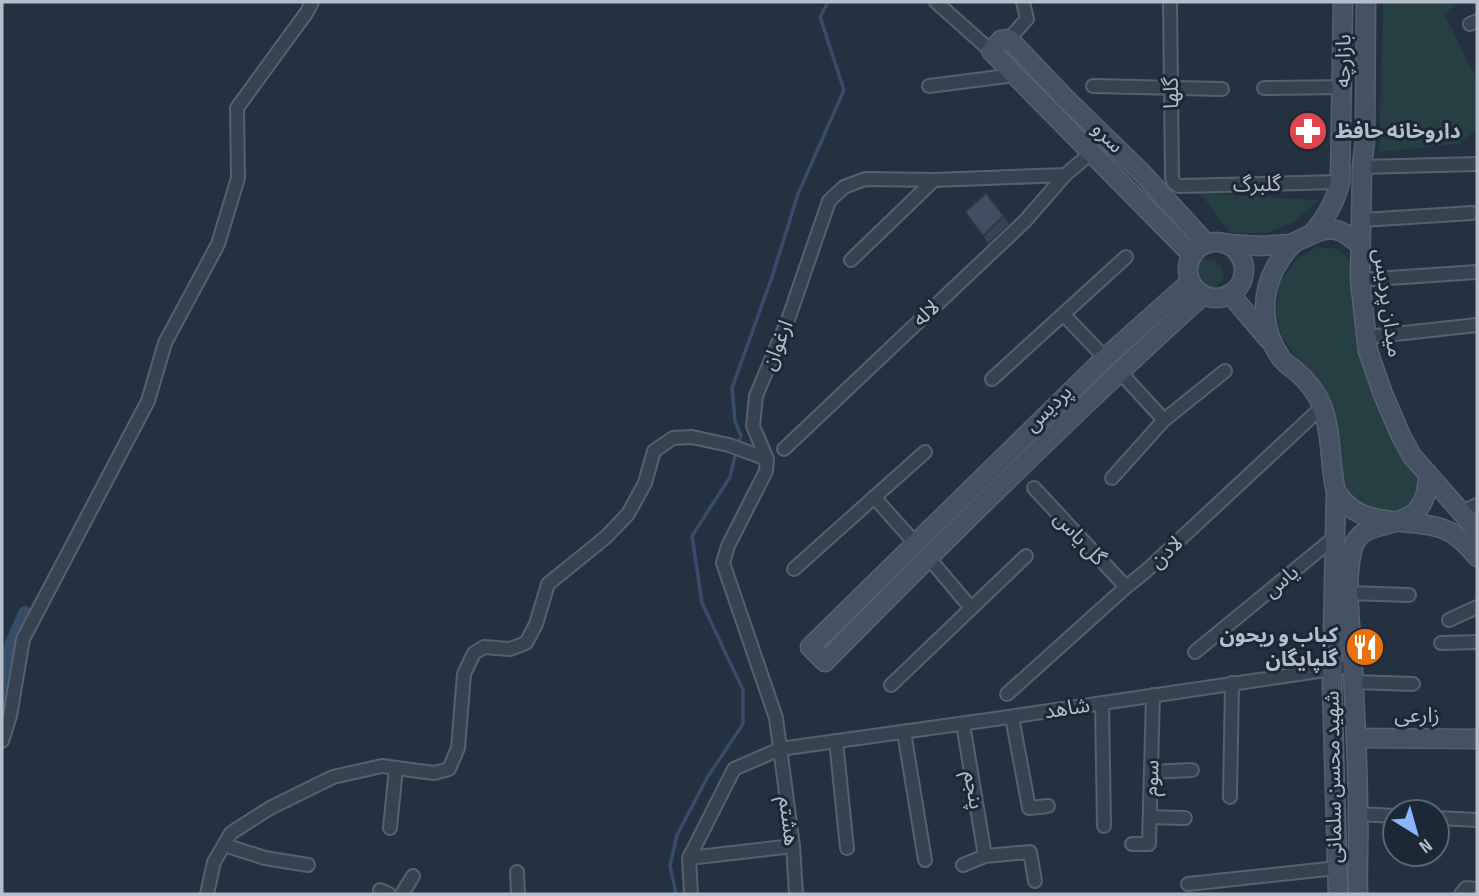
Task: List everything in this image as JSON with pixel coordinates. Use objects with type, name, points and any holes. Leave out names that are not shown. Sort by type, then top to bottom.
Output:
[{"type":"street","points":[[2,741],[10,716],[23,639],[148,401],[165,343],[218,244],[238,178],[236,108],[312,2]]},
{"type":"street","points":[[936,2],[991,51],[1002,40],[1009,39],[1027,19],[1023,2]]},
{"type":"street","name":"گلها","points":[[1170,2],[1174,183]]},
{"type":"street","name":"بازارچه","points":[[1313,233],[1328,215],[1340,183],[1343,2]]},
{"type":"street","name":"بازارچه","points":[[1360,246],[1365,140],[1366,2]]},
{"type":"street","name":"سرو","points":[[1009,39],[1142,173],[1206,243]]},
{"type":"street","name":"سرو","points":[[991,51],[1192,255]]},
{"type":"street","points":[[929,86],[1015,75]]},
{"type":"street","points":[[1093,86],[1222,89]]},
{"type":"street","points":[[1264,88],[1342,87]]},
{"type":"street","points":[[1050,111],[1065,98]]},
{"type":"street","points":[[1065,175],[1091,153]]},
{"type":"street","points":[[1362,167],[1477,164]]},
{"type":"street","name":"ارغوان","points":[[767,458],[753,426],[756,396],[789,317],[829,201],[844,187],[864,179],[934,180],[1065,175]]},
{"type":"street","name":"لاله","points":[[784,449],[1025,221],[1065,175]]},
{"type":"street","points":[[851,260],[934,180]]},
{"type":"street","name":"گلبرگ","points":[[1174,183],[1179,186],[1340,183]]},
{"type":"street","points":[[1362,220],[1472,213]]},
{"type":"street","name":"میدان پردیس","points":[[1336,492],[1322,407],[1310,386],[1283,362],[1271,343],[1264,311],[1269,281],[1280,259],[1292,244],[1313,233],[1335,229],[1348,234],[1360,246],[1360,280],[1368,351],[1401,436],[1412,456],[1428,474],[1469,508],[1477,530]]},
{"type":"street","points":[[1228,244],[1240,253],[1244,262],[1243,280],[1230,295],[1222,298],[1203,295],[1195,290],[1188,273],[1188,263],[1198,247],[1215,241],[1259,246],[1292,244]]},
{"type":"street","points":[[992,379],[1126,257]]},
{"type":"street","points":[[1360,280],[1477,272]]},
{"type":"street","name":"پردیس","points":[[1190,282],[1105,358],[810,647],[825,662],[928,557],[1119,371],[1203,295]]},
{"type":"street","points":[[1230,295],[1271,343]]},
{"type":"street","points":[[1063,315],[1164,421]]},
{"type":"street","points":[[1367,337],[1477,325]]},
{"type":"street","points":[[1112,478],[1164,421],[1225,371]]},
{"type":"street","name":"لادن","points":[[1007,694],[1146,571],[1322,407]]},
{"type":"street","points":[[207,894],[214,862],[231,833],[270,808],[333,777],[382,766],[434,773],[449,769],[458,748],[464,674],[474,653],[484,647],[510,649],[526,643],[536,624],[548,584],[606,537],[628,514],[645,483],[654,451],[673,438],[692,437],[729,445],[767,458],[766,471],[728,546],[723,563],[776,718],[780,749]]},
{"type":"street","points":[[794,569],[925,452]]},
{"type":"street","points":[[1398,522],[1415,513],[1424,501],[1428,474]]},
{"type":"street","name":"گل یاس","points":[[1034,488],[1126,587]]},
{"type":"street","points":[[1336,492],[1359,514],[1381,520],[1434,526],[1450,532],[1463,541],[1477,557]]},
{"type":"street","name":"شهید محسن سلمانی","points":[[1336,492],[1333,669],[1338,894]]},
{"type":"street","points":[[874,498],[971,608]]},
{"type":"street","name":"شهید محسن سلمانی","points":[[1357,894],[1356,738],[1348,593],[1352,550],[1356,539],[1369,530],[1398,522]]},
{"type":"street","name":"یاس","points":[[1195,652],[1335,537]]},
{"type":"street","points":[[891,685],[1026,556]]},
{"type":"street","points":[[1348,593],[1409,595]]},
{"type":"street","points":[[1449,620],[1477,607]]},
{"type":"street","points":[[1441,643],[1477,642]]},
{"type":"street","name":"شاهد","points":[[689,858],[734,769],[780,749],[1333,669],[1413,684]]},
{"type":"street","points":[[1230,797],[1232,683]]},
{"type":"street","name":"سوم","points":[[1132,844],[1149,844],[1153,695]]},
{"type":"street","points":[[1102,703],[1104,826]]},
{"type":"street","points":[[1012,717],[1029,808],[1048,806]]},
{"type":"street","name":"پنجم","points":[[963,724],[985,856]]},
{"type":"street","points":[[904,732],[925,860]]},
{"type":"street","name":"زارعی","points":[[1356,738],[1477,739]]},
{"type":"street","points":[[836,741],[847,848]]},
{"type":"street","name":"هشتم","points":[[780,749],[793,846],[796,894]]},
{"type":"street","points":[[390,828],[396,768]]},
{"type":"street","points":[[1151,772],[1192,770]]},
{"type":"street","points":[[1358,814],[1381,815]]},
{"type":"street","points":[[1150,817],[1185,818]]},
{"type":"street","points":[[1451,819],[1477,820]]},
{"type":"street","points":[[224,845],[265,858],[307,865]]},
{"type":"street","points":[[691,894],[689,858],[793,846]]},
{"type":"street","points":[[963,865],[985,856],[1030,852],[1035,881]]},
{"type":"street","points":[[1188,884],[1337,867]]},
{"type":"street","points":[[517,872],[517,894]]},
{"type":"street","points":[[402,894],[413,876]]},
{"type":"green space","points":[[1383,2],[1462,2],[1444,13],[1477,80],[1477,130],[1457,144],[1379,152]]},
{"type":"green space","points":[[1200,193],[1318,200],[1294,222],[1267,233],[1230,233]]},
{"type":"green space","points":[[1316,247],[1339,249],[1351,263],[1358,348],[1386,425],[1401,455],[1417,477],[1418,487],[1414,500],[1408,510],[1396,514],[1366,508],[1354,501],[1345,490],[1329,402],[1320,385],[1296,358],[1281,335],[1276,312],[1279,283],[1296,261]]},
{"type":"green space","points":[[1208,259],[1219,263],[1223,274],[1219,285],[1208,289],[1197,285],[1193,274],[1197,263]]},
{"type":"building","points":[[986,193],[1004,216],[983,236],[965,212]]},
{"type":"waterway","points":[[738,445],[741,436],[735,421],[732,388],[772,277],[798,194],[844,90],[820,17],[828,2]]},
{"type":"waterway","points":[[676,894],[670,866],[677,835],[707,778],[743,724],[743,690],[702,603],[692,536],[730,477],[736,452]]},
{"type":"waterway","points":[[2,702],[7,655],[25,613]]},
{"type":"place","name":"داروخانه حافظ","points":[[1308,131]]},
{"type":"place","name":"کباب و ریحون گلپایگان","points":[[1365,647]]}]
